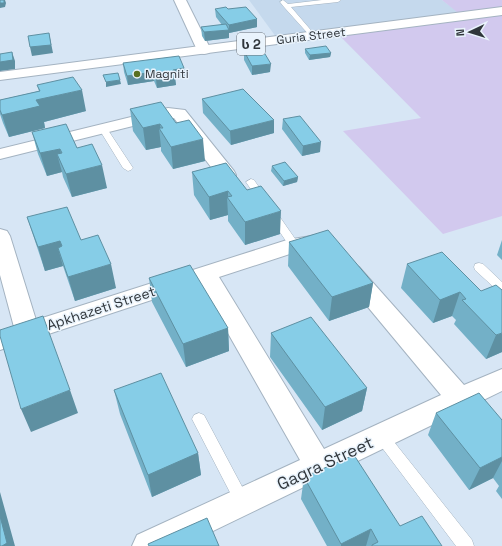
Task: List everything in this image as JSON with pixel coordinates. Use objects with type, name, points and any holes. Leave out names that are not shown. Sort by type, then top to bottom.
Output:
[{"type":"main road","points":[[180,0],[204,50]]},
{"type":"main road","name":"Guria Street","points":[[0,76],[502,11]]},
{"type":"main road","points":[[0,154],[149,117],[168,113],[179,113],[227,175]]},
{"type":"main road","points":[[0,236],[27,332]]},
{"type":"main road","name":"Apkhazeti Street","points":[[0,341],[294,245],[319,242],[328,246],[461,400]]},
{"type":"main road","points":[[206,274],[318,465]]},
{"type":"main road","name":"Gagra Street","points":[[148,546],[502,380]]},
{"type":"lane","points":[[281,0],[313,36]]},
{"type":"lane","points":[[286,6],[338,0]]},
{"type":"lane","points":[[103,129],[128,168]]},
{"type":"lane","points":[[251,182],[294,245]]},
{"type":"lane","points":[[479,267],[502,288]]},
{"type":"lane","points":[[199,418],[242,501]]},
{"type":"lane","points":[[382,437],[466,546]]},
{"type":"shaded area","points":[[249,0],[442,0],[463,16],[279,41]]},
{"type":"shaded area","points":[[442,0],[502,0],[502,216],[443,234],[343,131],[421,118],[337,33],[462,16]]},
{"type":"building","points":[[0,0],[4,0],[4,3],[0,3]]},
{"type":"building","points":[[226,7],[228,9],[246,7],[257,19],[229,25],[215,9]]},
{"type":"building","points":[[226,24],[229,30],[204,32],[201,27]]},
{"type":"building","points":[[49,33],[51,45],[30,47],[28,36]]},
{"type":"building","points":[[326,46],[331,53],[310,55],[305,49]]},
{"type":"building","points":[[262,49],[271,64],[252,66],[244,51]]},
{"type":"building","points":[[12,52],[13,60],[0,62],[0,54]]},
{"type":"building","points":[[179,56],[184,68],[173,70],[175,76],[156,79],[153,72],[127,76],[123,63]]},
{"type":"building","points":[[118,73],[120,80],[106,82],[103,75]]},
{"type":"building","points":[[73,77],[82,90],[36,100],[40,106],[2,115],[0,110],[0,100],[40,91],[37,85]]},
{"type":"building","points":[[243,89],[274,120],[230,131],[202,99]]},
{"type":"building","points":[[161,102],[176,123],[189,120],[203,139],[171,147],[159,128],[163,128],[160,124],[143,128],[130,109]]},
{"type":"building","points":[[300,116],[321,142],[303,146],[283,119]]},
{"type":"building","points":[[66,124],[77,148],[92,144],[102,165],[66,174],[57,154],[62,153],[60,149],[40,153],[32,132]]},
{"type":"building","points":[[285,162],[298,177],[284,181],[272,166]]},
{"type":"building","points":[[226,163],[247,190],[261,186],[281,211],[245,222],[227,197],[232,196],[228,191],[209,197],[192,172]]},
{"type":"building","points":[[67,207],[81,240],[98,235],[111,264],[68,277],[58,248],[62,246],[60,241],[38,247],[27,217]]},
{"type":"building","points":[[328,230],[373,283],[332,297],[289,242]]},
{"type":"building","points":[[442,252],[481,291],[496,285],[502,290],[502,333],[496,335],[462,300],[466,299],[460,292],[440,300],[407,264]]},
{"type":"building","points":[[190,265],[228,328],[183,344],[149,278]]},
{"type":"building","points":[[43,316],[70,390],[21,409],[0,336],[0,330]]},
{"type":"building","points":[[311,317],[367,388],[325,407],[271,333]]},
{"type":"building","points":[[161,373],[198,453],[148,475],[114,390]]},
{"type":"building","points":[[479,393],[502,420],[502,457],[480,468],[436,413]]},
{"type":"building","points":[[354,455],[400,526],[422,516],[442,546],[372,546],[378,542],[371,529],[341,544],[304,477]]},
{"type":"building","points":[[0,516],[7,543],[2,546],[0,546]]},
{"type":"building","points":[[207,518],[219,546],[149,546],[148,544]]},
{"type":"place","name":"Magniti","points":[[137,74]]}]
